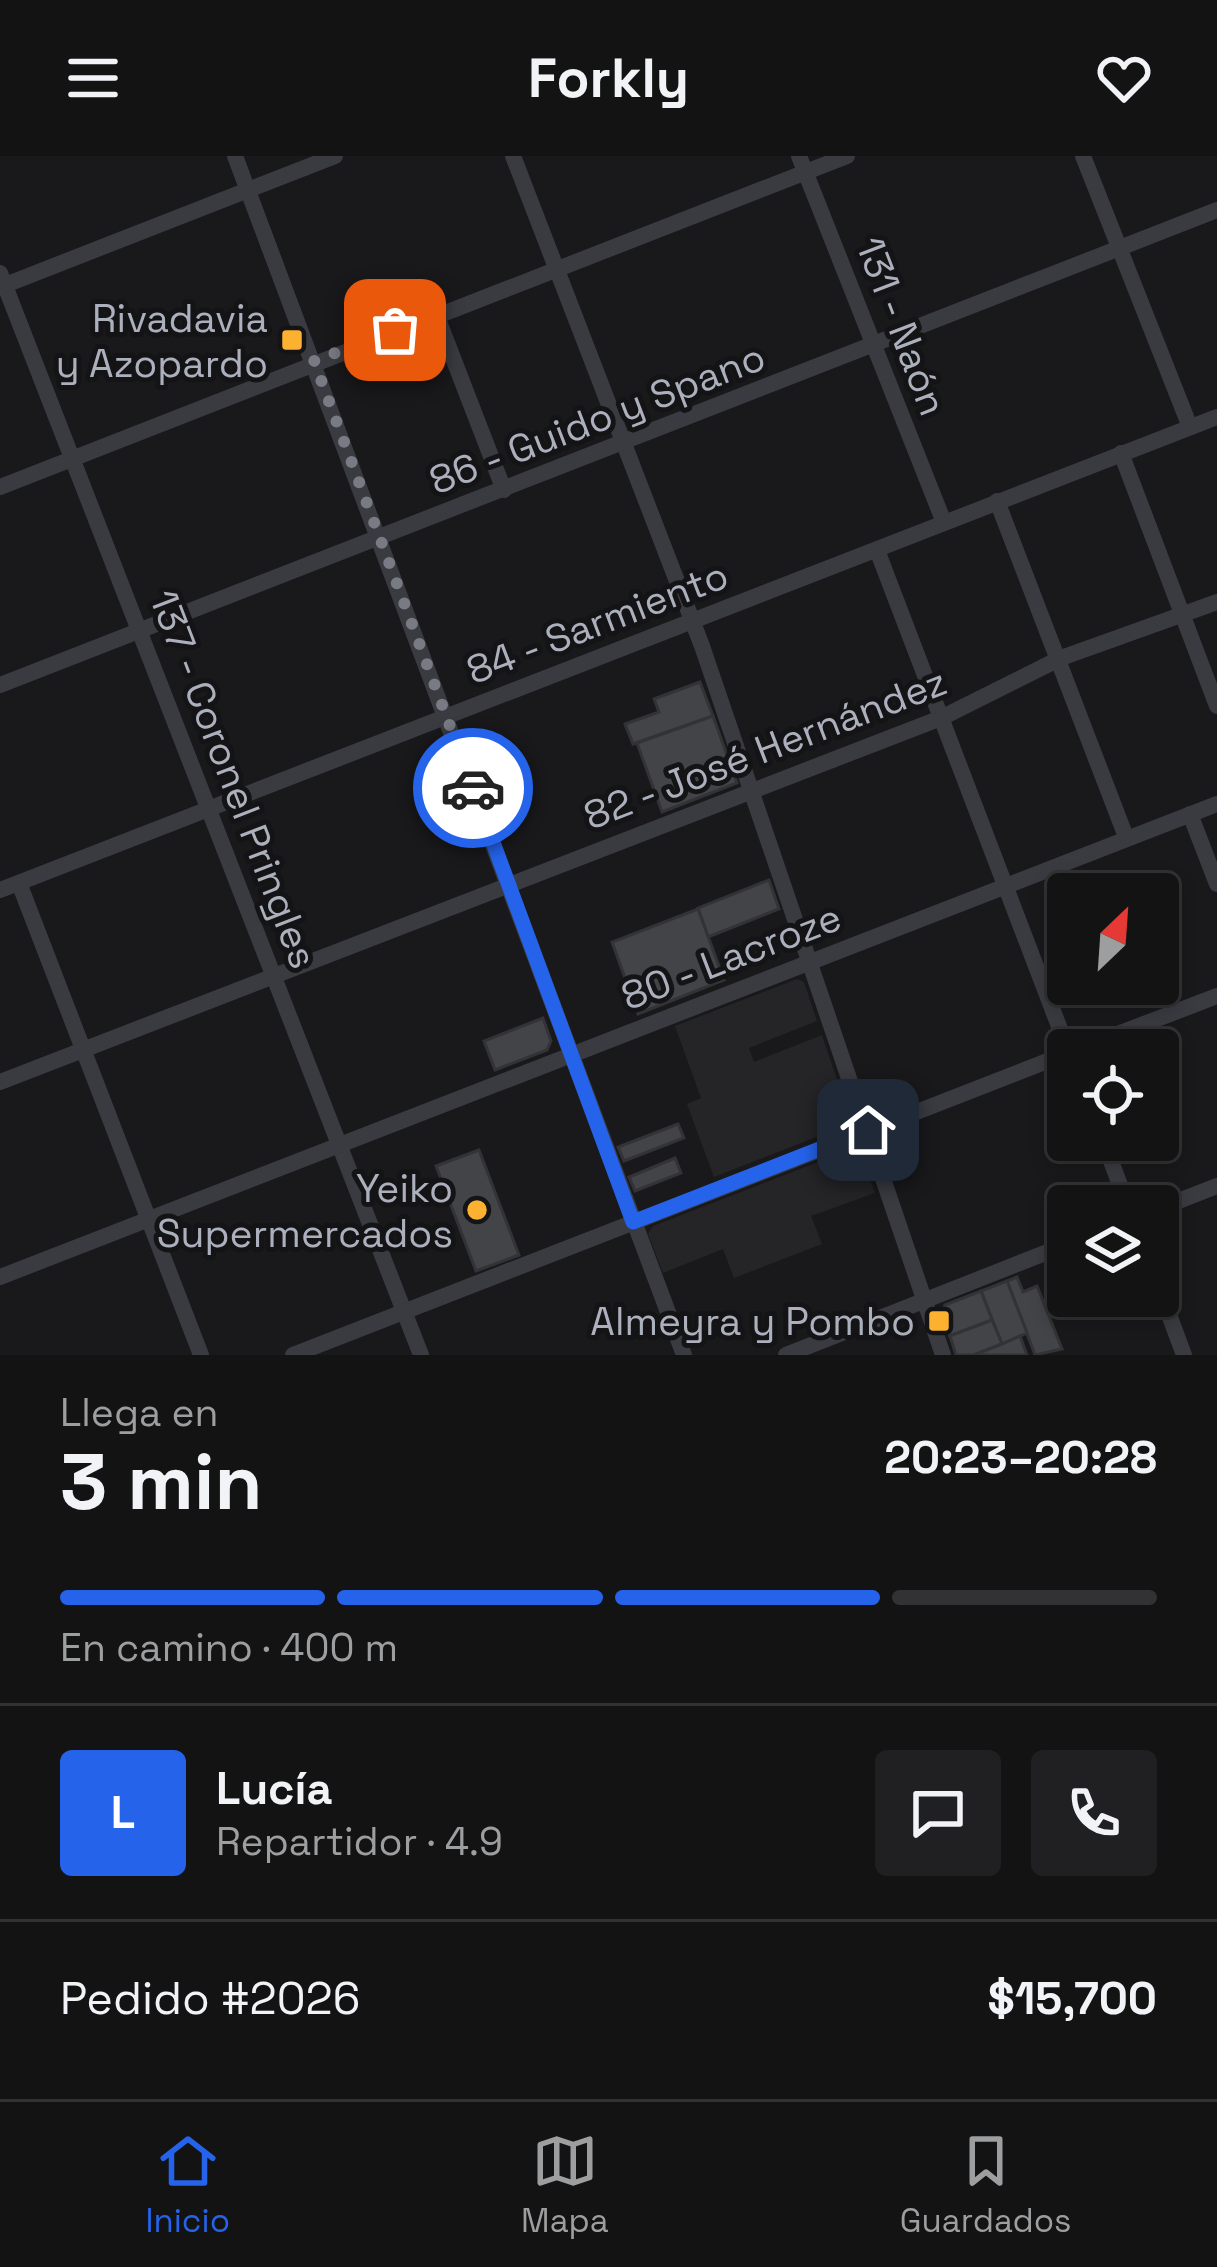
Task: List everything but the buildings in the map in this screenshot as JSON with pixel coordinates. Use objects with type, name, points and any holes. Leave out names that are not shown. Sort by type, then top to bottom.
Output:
[{"type":"street","points":[[235,156],[381,535],[684,1355]]},
{"type":"street","points":[[2,281],[335,156]]},
{"type":"street","points":[[513,156],[693,620],[943,1355]]},
{"type":"street","points":[[0,487],[802,164],[847,156]]},
{"type":"street","points":[[1083,156],[1190,427]]},
{"type":"street","name":"131 - Naón","points":[[802,164],[943,520]]},
{"type":"street","name":"86 - Guido y Spano","points":[[0,686],[1217,210]]},
{"type":"street","name":"137 - Coronel Pringles","points":[[2,281],[421,1355]]},
{"type":"street","points":[[436,314],[504,490]]},
{"type":"street","name":"84 - Sarmiento","points":[[0,890],[1217,417]]},
{"type":"street","points":[[1121,453],[1217,706]]},
{"type":"street","points":[[997,501],[1126,837]]},
{"type":"street","points":[[877,550],[1062,1029]]},
{"type":"street","name":"82 - José Hernández","points":[[0,1082],[941,718],[1061,658],[1217,602]]},
{"type":"street","name":"80 - Lacroze","points":[[0,1277],[1217,804]]},
{"type":"street","points":[[1190,814],[1217,884]]},
{"type":"street","points":[[19,883],[201,1355]]},
{"type":"street","points":[[1129,1029],[1217,996]]},
{"type":"street","points":[[293,1355],[1047,1060]]},
{"type":"street","points":[[1179,1201],[1217,1186]]},
{"type":"street","points":[[785,1355],[810,1351],[1047,1252]]},
{"type":"street","points":[[1170,1317],[1184,1355]]},
{"type":"shaded area","points":[[797,979],[804,982],[817,1021],[749,1048],[754,1062],[822,1035],[850,1118],[847,1125],[714,1177],[687,1104],[701,1098],[675,1026]]},
{"type":"shaded area","points":[[854,1148],[861,1152],[875,1193],[811,1216],[822,1244],[734,1278],[723,1249],[663,1273],[648,1234],[653,1226]]},
{"type":"way so far","points":[[395,330],[314,361],[473,788]]},
{"type":"place","name":"Rivadavia y Azopardo","points":[[292,340]]},
{"type":"place","name":"Yeiko Supermercados","points":[[477,1210]]},
{"type":"place","name":"Almeyra y Pombo","points":[[939,1321]]},
{"type":"route","points":[[473,788],[633,1222],[868,1130]]}]
